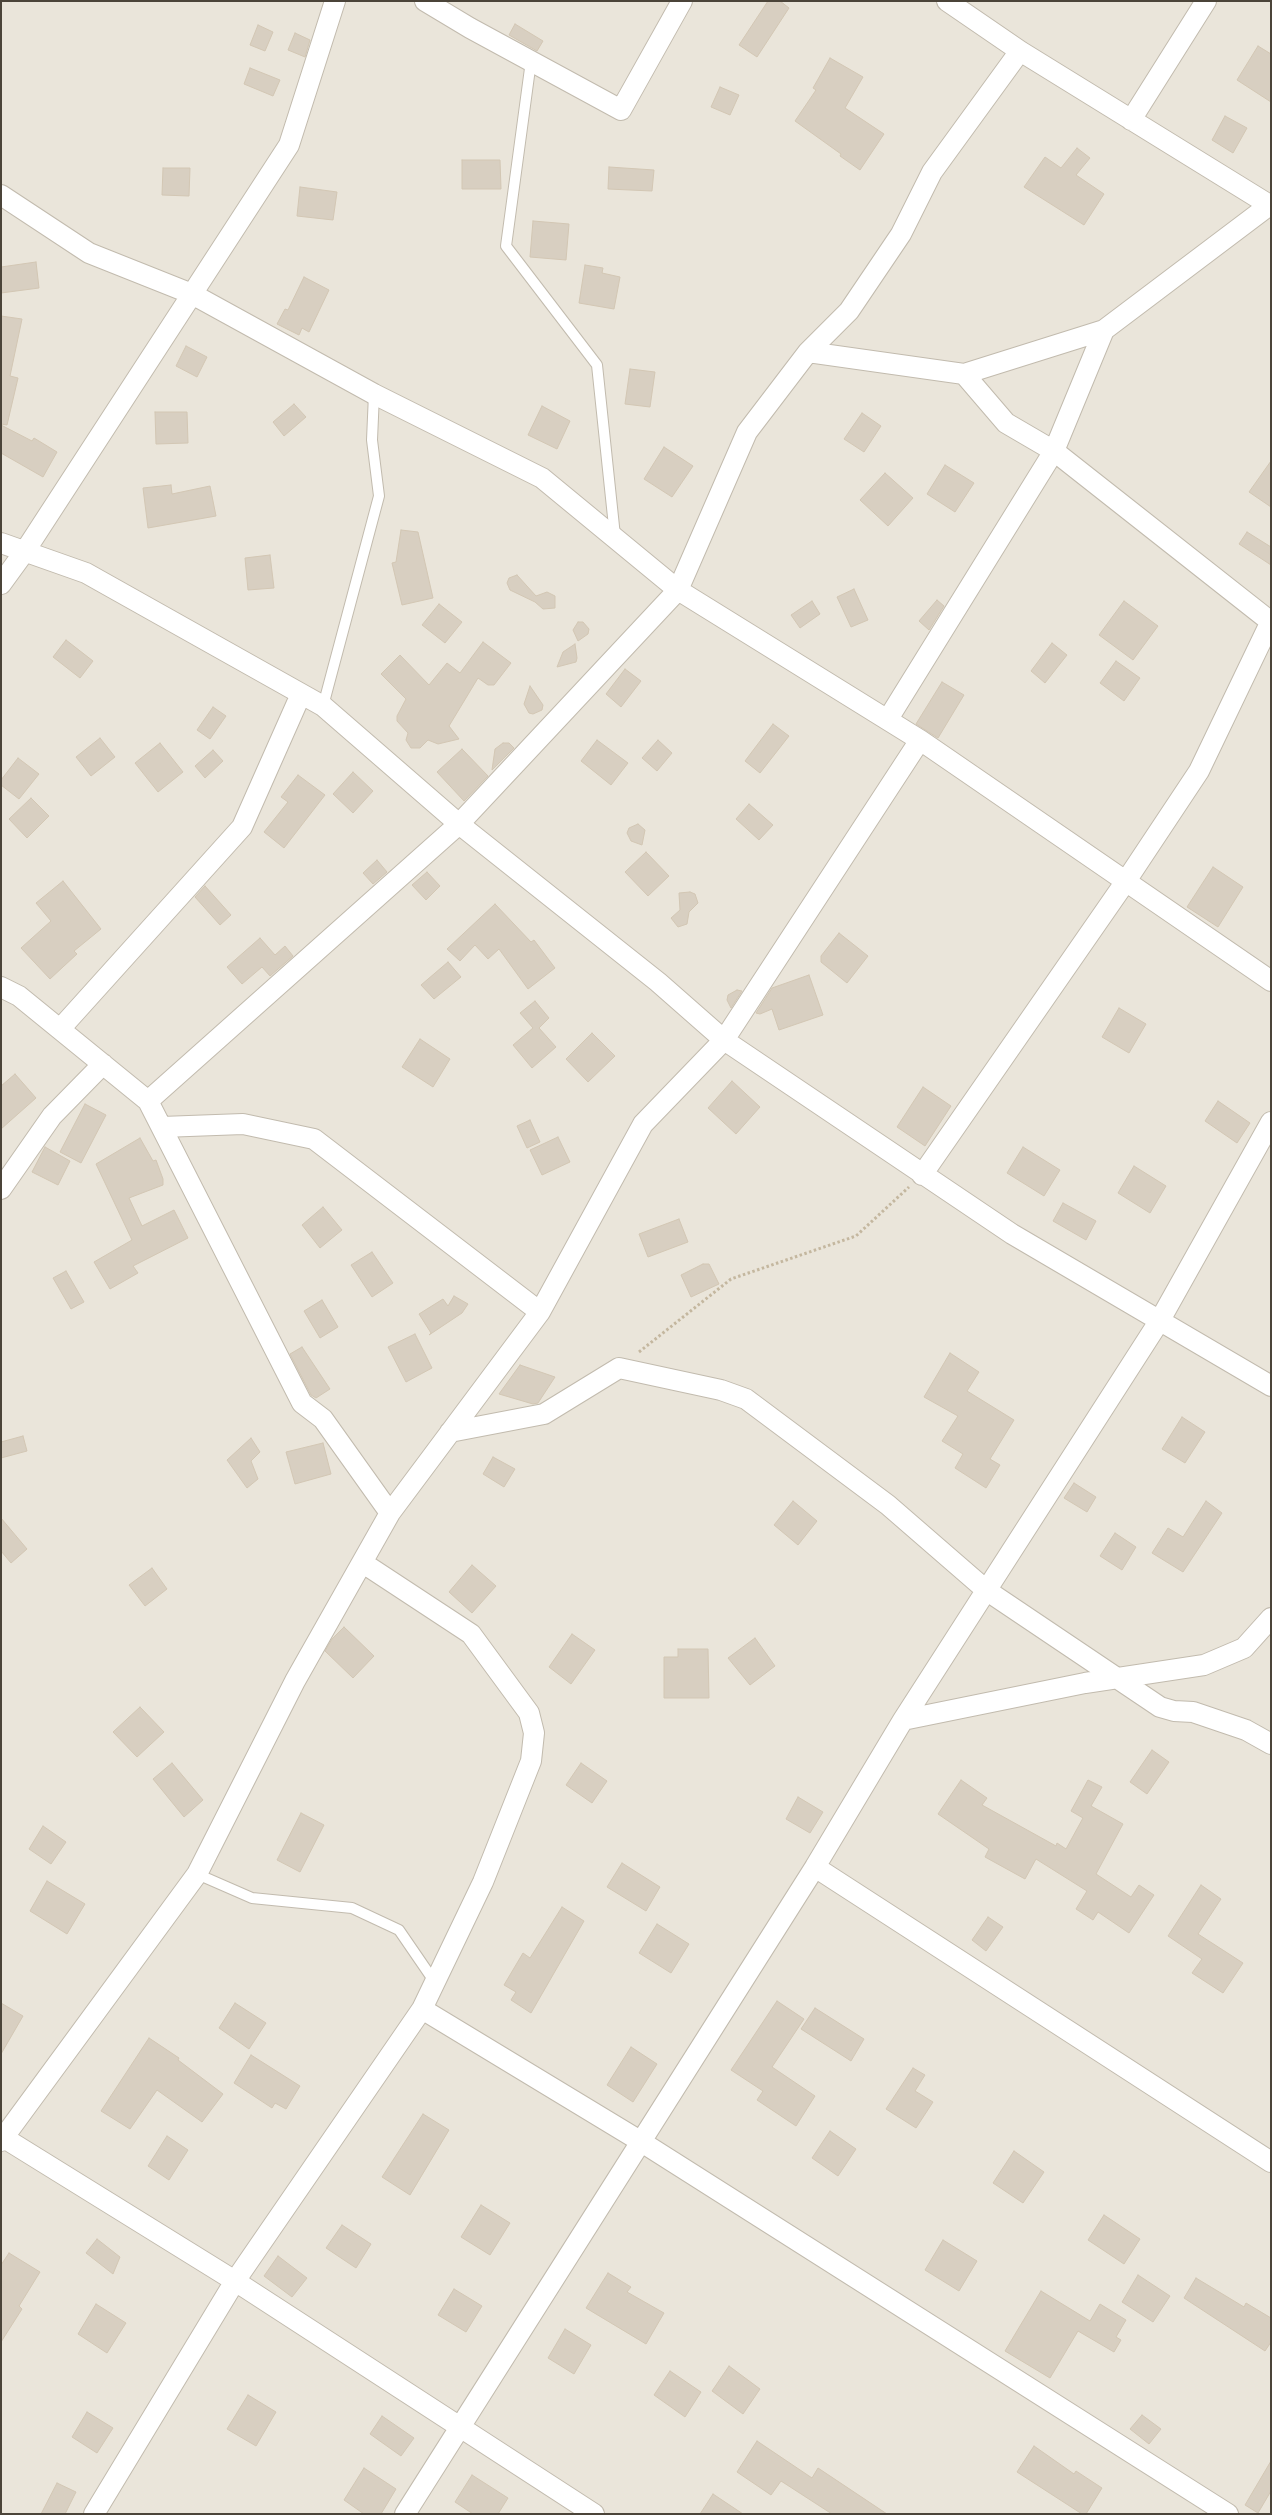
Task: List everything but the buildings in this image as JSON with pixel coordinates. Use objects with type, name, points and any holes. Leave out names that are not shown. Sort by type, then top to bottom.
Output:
[{"type":"street","points":[[1,584],[25,551],[290,145],[335,1]]},
{"type":"street","points":[[425,1],[621,110],[682,1]]},
{"type":"street","points":[[808,352],[964,374],[1104,330],[1270,205],[1020,51],[947,1]]},
{"type":"street","points":[[1132,120],[1206,1]]},
{"type":"street","points":[[148,1101],[459,824],[678,590],[747,432],[808,352],[850,311],[900,234],[932,172],[1020,51]]},
{"type":"street","points":[[1,195],[89,253],[192,294],[374,394],[542,478],[678,590],[920,740],[1271,981]]},
{"type":"street","points":[[888,720],[1054,451],[1104,330]]},
{"type":"street","points":[[922,1175],[1126,881],[1199,771],[1271,622],[1054,451],[1006,423],[964,374]]},
{"type":"street","points":[[1,543],[86,573],[323,706],[459,824],[658,982],[724,1040],[1012,1234],[1271,1386]]},
{"type":"street","points":[[60,1029],[242,827],[301,694]]},
{"type":"street","points":[[594,2514],[235,2281],[2,2138],[197,1874],[295,1682],[390,1513],[540,1312],[643,1124],[724,1040],[920,740]]},
{"type":"street","points":[[1,987],[19,996],[148,1101],[302,1403],[323,1419],[390,1513]]},
{"type":"street","points":[[1,1189],[52,1116],[103,1064]]},
{"type":"street","points":[[405,2514],[815,1867],[903,1720],[1160,1320],[1271,1122]]},
{"type":"street","points":[[162,1127],[243,1124],[314,1139],[540,1312]]},
{"type":"street","points":[[450,1432],[544,1414],[620,1368],[721,1390],[746,1399],[888,1504],[986,1590],[1120,1678],[1160,1707],[1174,1711],[1193,1712],[1246,1730],[1271,1744]]},
{"type":"street","points":[[94,2514],[235,2281],[422,2009],[483,1882],[531,1761],[534,1733],[529,1713],[470,1634],[363,1563]]},
{"type":"street","points":[[903,1720],[1085,1683],[1204,1665],[1244,1648],[1271,1618]]},
{"type":"street","points":[[815,1867],[1271,2162]]},
{"type":"street","points":[[422,2009],[640,2141],[1228,2514]]},
{"type":"lane","points":[[531,61],[506,246],[597,365],[615,538]]},
{"type":"lane","points":[[323,706],[379,496],[372,440],[374,394]]},
{"type":"lane","points":[[197,1874],[252,1898],[352,1908],[398,1930],[434,1981]]},
{"type":"path","points":[[620,1368],[731,1279],[856,1236],[922,1175]]},
{"type":"shaded area","points":[[1,1],[1271,1],[1271,2514],[1,2514]]}]
